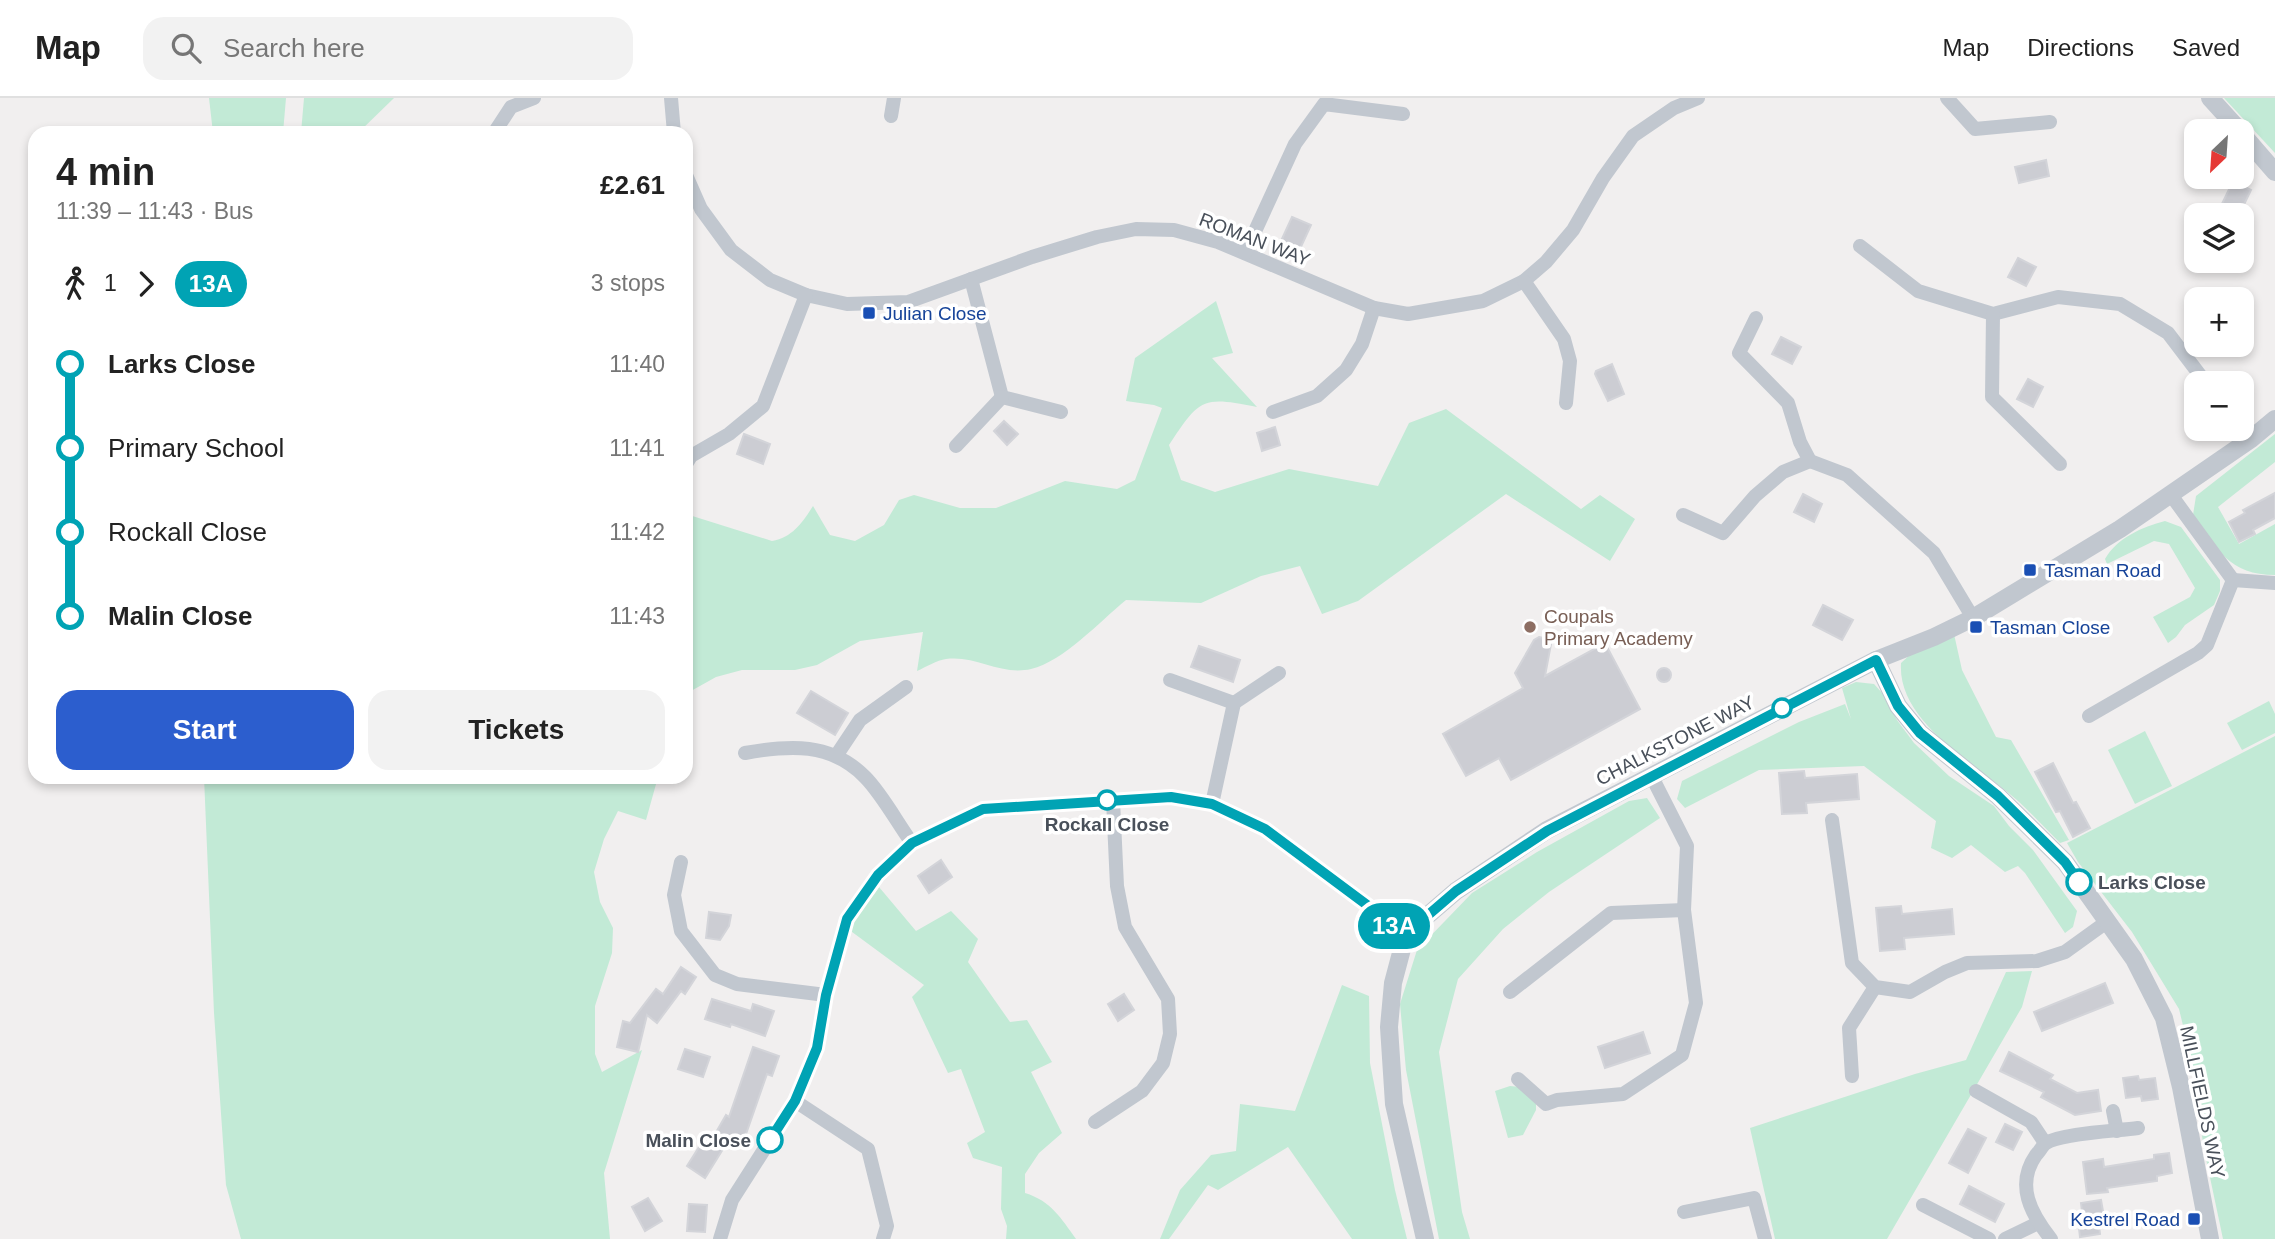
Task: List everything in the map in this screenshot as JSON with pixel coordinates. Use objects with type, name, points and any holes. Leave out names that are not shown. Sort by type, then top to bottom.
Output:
[{"type":"street","points":[[499,126],[511,107],[534,98]]},
{"type":"street","points":[[671,98],[673,126]]},
{"type":"street","points":[[891,116],[894,98]]},
{"type":"street","name":"ROMAN WAY","points":[[693,191],[701,209],[731,250],[770,280],[806,295],[847,304],[908,302],[1032,257],[1097,237],[1136,229],[1174,230],[1218,243],[1374,309],[1408,314],[1483,301],[1524,281],[1546,262],[1573,230],[1603,178],[1633,136],[1671,103],[1698,98]]},
{"type":"street","points":[[1947,98],[1975,129],[2050,122]]},
{"type":"street","points":[[2210,98],[2229,119]]},
{"type":"street","points":[[1245,253],[1295,144],[1324,101],[1403,114]]},
{"type":"street","points":[[2254,147],[2275,172]]},
{"type":"street","points":[[1860,246],[1918,291],[1993,314],[2058,297],[2120,304],[2168,333],[2197,371]]},
{"type":"street","points":[[971,279],[1002,397]]},
{"type":"street","points":[[1524,281],[1564,339],[1570,361],[1566,403]]},
{"type":"street","points":[[693,455],[729,434],[763,406],[806,295]]},
{"type":"street","points":[[1273,412],[1317,396],[1346,370],[1362,344],[1374,309]]},
{"type":"street","points":[[1993,314],[1992,397],[2060,464]]},
{"type":"street","points":[[1756,318],[1739,353],[1788,403],[1800,442],[1810,461],[1847,475],[1934,553],[1973,618]]},
{"type":"street","points":[[1002,397],[1061,412]]},
{"type":"street","points":[[956,446],[1002,397]]},
{"type":"street","name":"CHALKSTONE WAY","points":[[2254,430],[2275,419]]},
{"type":"street","name":"CHALKSTONE WAY","points":[[1406,934],[1456,891],[1547,831],[1876,660],[1973,618],[2172,495],[2238,441]]},
{"type":"street","points":[[1683,514],[1723,533],[1755,496],[1783,472],[1810,461]]},
{"type":"street","points":[[2172,495],[2233,580],[2257,584],[2275,583]]},
{"type":"street","points":[[2089,716],[2207,645],[2233,580]]},
{"type":"street","name":"MILLFIELDS WAY","points":[[1876,660],[1898,706],[1920,733],[1998,796],[2054,850],[2134,959],[2164,1018],[2181,1087],[2210,1239]]},
{"type":"street","points":[[1212,804],[1234,703],[1279,673]]},
{"type":"street","points":[[1170,680],[1234,703]]},
{"type":"street","points":[[836,756],[860,720],[906,687]]},
{"type":"street","points":[[745,753],[781,746],[814,749],[836,756],[865,777],[912,843]]},
{"type":"street","points":[[1518,1079],[1546,1104],[1557,1100],[1623,1094],[1682,1055],[1696,1003],[1685,910],[1687,846],[1651,775]]},
{"type":"street","points":[[720,1239],[732,1200],[795,1101],[817,1048],[826,995],[847,919],[878,875],[912,843],[983,809],[1171,797],[1212,804],[1265,829],[1406,934],[1393,983],[1389,1027],[1394,1104],[1425,1239]]},
{"type":"street","points":[[1095,1122],[1142,1091],[1163,1063],[1170,1034],[1168,999],[1125,927],[1117,886],[1113,800]]},
{"type":"street","points":[[1832,820],[1852,963],[1875,987],[1910,992],[1967,963],[2037,961],[2065,952],[2108,921]]},
{"type":"street","points":[[681,862],[674,895],[681,931],[715,975],[737,984],[826,995]]},
{"type":"street","points":[[1510,992],[1611,913],[1685,910]]},
{"type":"street","points":[[1852,1076],[1849,1028],[1875,987]]},
{"type":"street","points":[[1976,1091],[2031,1122],[2045,1143]]},
{"type":"street","points":[[795,1101],[868,1149],[887,1226],[883,1239]]},
{"type":"street","points":[[2113,1111],[2117,1131]]},
{"type":"street","points":[[2051,1239],[2038,1223],[2025,1196],[2029,1165],[2045,1143],[2138,1128]]},
{"type":"street","points":[[1684,1212],[1754,1198],[1765,1239]]},
{"type":"street","points":[[1923,1205],[1989,1239]]},
{"type":"street","points":[[2005,1239],[2038,1223]]},
{"type":"green space","points":[[209,98],[286,98],[284,126],[212,126]]},
{"type":"green space","points":[[304,98],[394,98],[365,126],[302,126]]},
{"type":"green space","points":[[2224,98],[2275,98],[2275,153],[2254,130],[2254,119],[2243,119]]},
{"type":"green space","points":[[1216,301],[1233,353],[1212,358],[1257,407],[1224,402],[1204,404],[1188,418],[1169,445],[1181,480],[1215,492],[1289,469],[1378,486],[1409,423],[1446,409],[1581,509],[1600,495],[1635,519],[1610,561],[1506,494],[1358,601],[1322,614],[1300,566],[1261,576],[1201,603],[1126,600],[1081,640],[1056,658],[1031,669],[1009,670],[968,660],[946,659],[917,671],[923,632],[860,641],[817,665],[795,670],[742,670],[716,677],[693,690],[693,516],[772,541],[791,533],[813,506],[830,535],[855,541],[884,525],[899,500],[914,495],[960,508],[996,508],[1065,481],[1117,489],[1135,480],[1162,408],[1126,401],[1135,358]]},
{"type":"green space","points":[[2275,434],[2275,462],[2218,507],[2239,544],[2275,524],[2275,575],[2260,574],[2235,565],[2217,549],[2193,515],[2196,496]]},
{"type":"green space","points":[[2165,521],[2181,527],[2220,580],[2220,591],[2214,605],[2185,625],[2168,643],[2153,617],[2190,597],[2195,588],[2169,544],[2154,541],[2107,564],[2105,559],[2116,545],[2131,534]]},
{"type":"green space","points":[[1954,634],[1962,670],[1996,737],[2011,740],[2069,840],[2060,843],[2018,801],[1943,741],[1912,705],[1903,685],[1901,663],[1913,652]]},
{"type":"green space","points":[[1856,682],[1874,684],[1884,695],[1897,720],[1914,743],[1949,776],[1994,806],[2033,850],[2077,911],[2073,927],[2065,933],[2018,866],[2005,872],[1971,845],[1952,858],[1931,848],[1936,821],[1864,766],[1759,770],[1685,808],[1677,799],[1682,781],[1799,722],[1845,704],[1851,719],[1842,688]]},
{"type":"green space","points":[[2269,701],[2275,714],[2275,733],[2242,750],[2227,723]]},
{"type":"green space","points":[[2145,731],[2172,786],[2135,804],[2108,750]]},
{"type":"green space","points":[[2275,736],[2275,1239],[2223,1239],[2204,1149],[2189,1050],[2179,1009],[2132,932],[2078,862],[2067,843]]},
{"type":"green space","points":[[204,784],[656,784],[646,820],[618,811],[604,839],[594,872],[600,902],[613,928],[612,953],[595,1006],[595,1054],[602,1072],[642,1050],[604,1173],[610,1239],[241,1239],[226,1185],[214,1013]]},
{"type":"green space","points":[[1647,798],[1660,818],[1549,892],[1503,929],[1458,979],[1439,1052],[1462,1212],[1470,1239],[1439,1239],[1406,1070],[1400,1004],[1417,950],[1472,893],[1537,852],[1629,801]]},
{"type":"green space","points":[[879,887],[916,931],[951,911],[978,939],[968,962],[1010,1022],[1027,1020],[1052,1062],[1031,1072],[1062,1133],[1039,1153],[1025,1174],[1025,1193],[1049,1206],[1076,1239],[1006,1239],[1007,1226],[1001,1209],[1002,1167],[973,1158],[967,1143],[985,1132],[961,1069],[948,1073],[912,997],[924,985],[848,929]]},
{"type":"green space","points":[[2032,971],[2022,1007],[1887,1239],[1775,1239],[1750,1128],[1966,1060],[2006,972]]},
{"type":"green space","points":[[1342,985],[1369,996],[1370,1063],[1407,1239],[1352,1239],[1288,1147],[1218,1190],[1208,1185],[1169,1239],[1160,1239],[1180,1190],[1211,1155],[1236,1151],[1240,1104],[1295,1111]]},
{"type":"green space","points":[[1510,1086],[1520,1087],[1536,1104],[1536,1110],[1523,1135],[1508,1138],[1495,1091]]},
{"type":"building","points":[[2046,160],[2049,176],[2019,183],[2015,167]]},
{"type":"building","points":[[2229,189],[2251,190],[2245,203],[2222,203]]},
{"type":"building","points":[[1292,217],[1311,225],[1300,249],[1281,241]]},
{"type":"building","points":[[2018,258],[2036,267],[2026,286],[2008,277]]},
{"type":"building","points":[[1781,337],[1801,347],[1792,364],[1772,354]]},
{"type":"building","points":[[1612,364],[1624,394],[1608,401],[1595,374]]},
{"type":"building","points":[[2028,379],[2043,387],[2033,407],[2017,399]]},
{"type":"building","points":[[1004,421],[1018,434],[1007,445],[994,431]]},
{"type":"building","points":[[1275,427],[1280,445],[1262,451],[1257,433]]},
{"type":"building","points":[[744,434],[770,444],[763,464],[737,454]]},
{"type":"building","points":[[2275,493],[2275,518],[2253,530],[2255,534],[2239,542],[2229,522],[2245,513],[2243,510]]},
{"type":"building","points":[[1803,494],[1822,504],[1814,522],[1794,512]]},
{"type":"building","points":[[1823,605],[1853,620],[1842,640],[1813,625]]},
{"type":"building","points":[[1539,637],[1547,639],[1551,644],[1545,676],[1605,643],[1640,709],[1511,780],[1499,758],[1466,776],[1443,734],[1523,688],[1515,673],[1534,640]]},
{"type":"building","points":[[1199,646],[1240,660],[1233,682],[1191,667]]},
{"type":"building","points":[[1661,668],[1667,668],[1671,675],[1667,682],[1661,682],[1657,678],[1657,672]]},
{"type":"building","points":[[811,691],[848,713],[835,735],[797,713]]},
{"type":"building","points":[[2053,763],[2073,803],[2076,802],[2090,828],[2073,837],[2035,772]]},
{"type":"building","points":[[1804,771],[1805,778],[1857,774],[1859,799],[1806,803],[1807,813],[1782,814],[1779,773]]},
{"type":"building","points":[[941,860],[952,877],[929,893],[918,876]]},
{"type":"building","points":[[1901,906],[1902,914],[1952,909],[1954,934],[1904,938],[1905,949],[1880,951],[1876,908]]},
{"type":"building","points":[[709,912],[731,915],[729,926],[720,940],[706,938]]},
{"type":"building","points":[[681,967],[696,977],[685,994],[681,991],[657,1023],[647,1015],[638,1052],[617,1047],[623,1021],[630,1023],[656,989],[663,994]]},
{"type":"building","points":[[2105,983],[2113,1003],[2042,1031],[2034,1012]]},
{"type":"building","points":[[1124,994],[1134,1010],[1118,1021],[1108,1004]]},
{"type":"building","points":[[712,999],[751,1011],[753,1004],[774,1011],[765,1036],[731,1024],[730,1027],[705,1019]]},
{"type":"building","points":[[1643,1032],[1650,1053],[1605,1068],[1598,1047]]},
{"type":"building","points":[[753,1047],[779,1056],[772,1076],[767,1074],[746,1134],[738,1147],[728,1141],[705,1178],[687,1166],[701,1144],[707,1148],[726,1115],[729,1117]]},
{"type":"building","points":[[685,1049],[710,1057],[703,1077],[678,1069]]},
{"type":"building","points":[[2009,1052],[2053,1075],[2050,1079],[2077,1093],[2098,1090],[2101,1111],[2075,1115],[2041,1097],[2044,1092],[2000,1071]]},
{"type":"building","points":[[2138,1076],[2139,1080],[2155,1078],[2158,1099],[2142,1101],[2141,1096],[2126,1098],[2123,1078]]},
{"type":"building","points":[[2005,1124],[2022,1132],[2013,1150],[1996,1142]]},
{"type":"building","points":[[1968,1129],[1986,1138],[1968,1173],[1949,1163]]},
{"type":"building","points":[[2169,1153],[2172,1173],[2157,1176],[2157,1181],[2107,1188],[2108,1192],[2087,1194],[2083,1162],[2103,1159],[2104,1167],[2154,1159],[2154,1155]]},
{"type":"building","points":[[1969,1186],[2004,1204],[1995,1222],[1960,1204]]},
{"type":"building","points":[[648,1198],[662,1221],[645,1231],[632,1207]]},
{"type":"building","points":[[2101,1200],[2104,1217],[2098,1217],[2100,1234],[2080,1237],[2078,1220],[2083,1220],[2081,1203]]},
{"type":"building","points":[[689,1204],[707,1205],[705,1232],[687,1231]]},
{"type":"bus line","name":"13A","points":[[770,1140],[795,1101],[817,1048],[826,995],[847,919],[878,875],[912,843],[983,809],[1171,797],[1212,804],[1265,829],[1406,934],[1456,891],[1547,831],[1876,660],[1898,706],[1920,733],[1998,796],[2065,862],[2079,882]]},
{"type":"place","name":"Julian Close","points":[[869,313]]},
{"type":"place","name":"Tasman Road","points":[[2030,570]]},
{"type":"place","name":"Coupals Primary Academy","points":[[1530,627]]},
{"type":"place","name":"Tasman Close","points":[[1976,627]]},
{"type":"place","name":"Rockall Close","points":[[1107,800]]},
{"type":"place","name":"Larks Close","points":[[2079,882]]},
{"type":"place","name":"Malin Close","points":[[770,1140]]},
{"type":"place","name":"Kestrel Road","points":[[2194,1219]]}]
